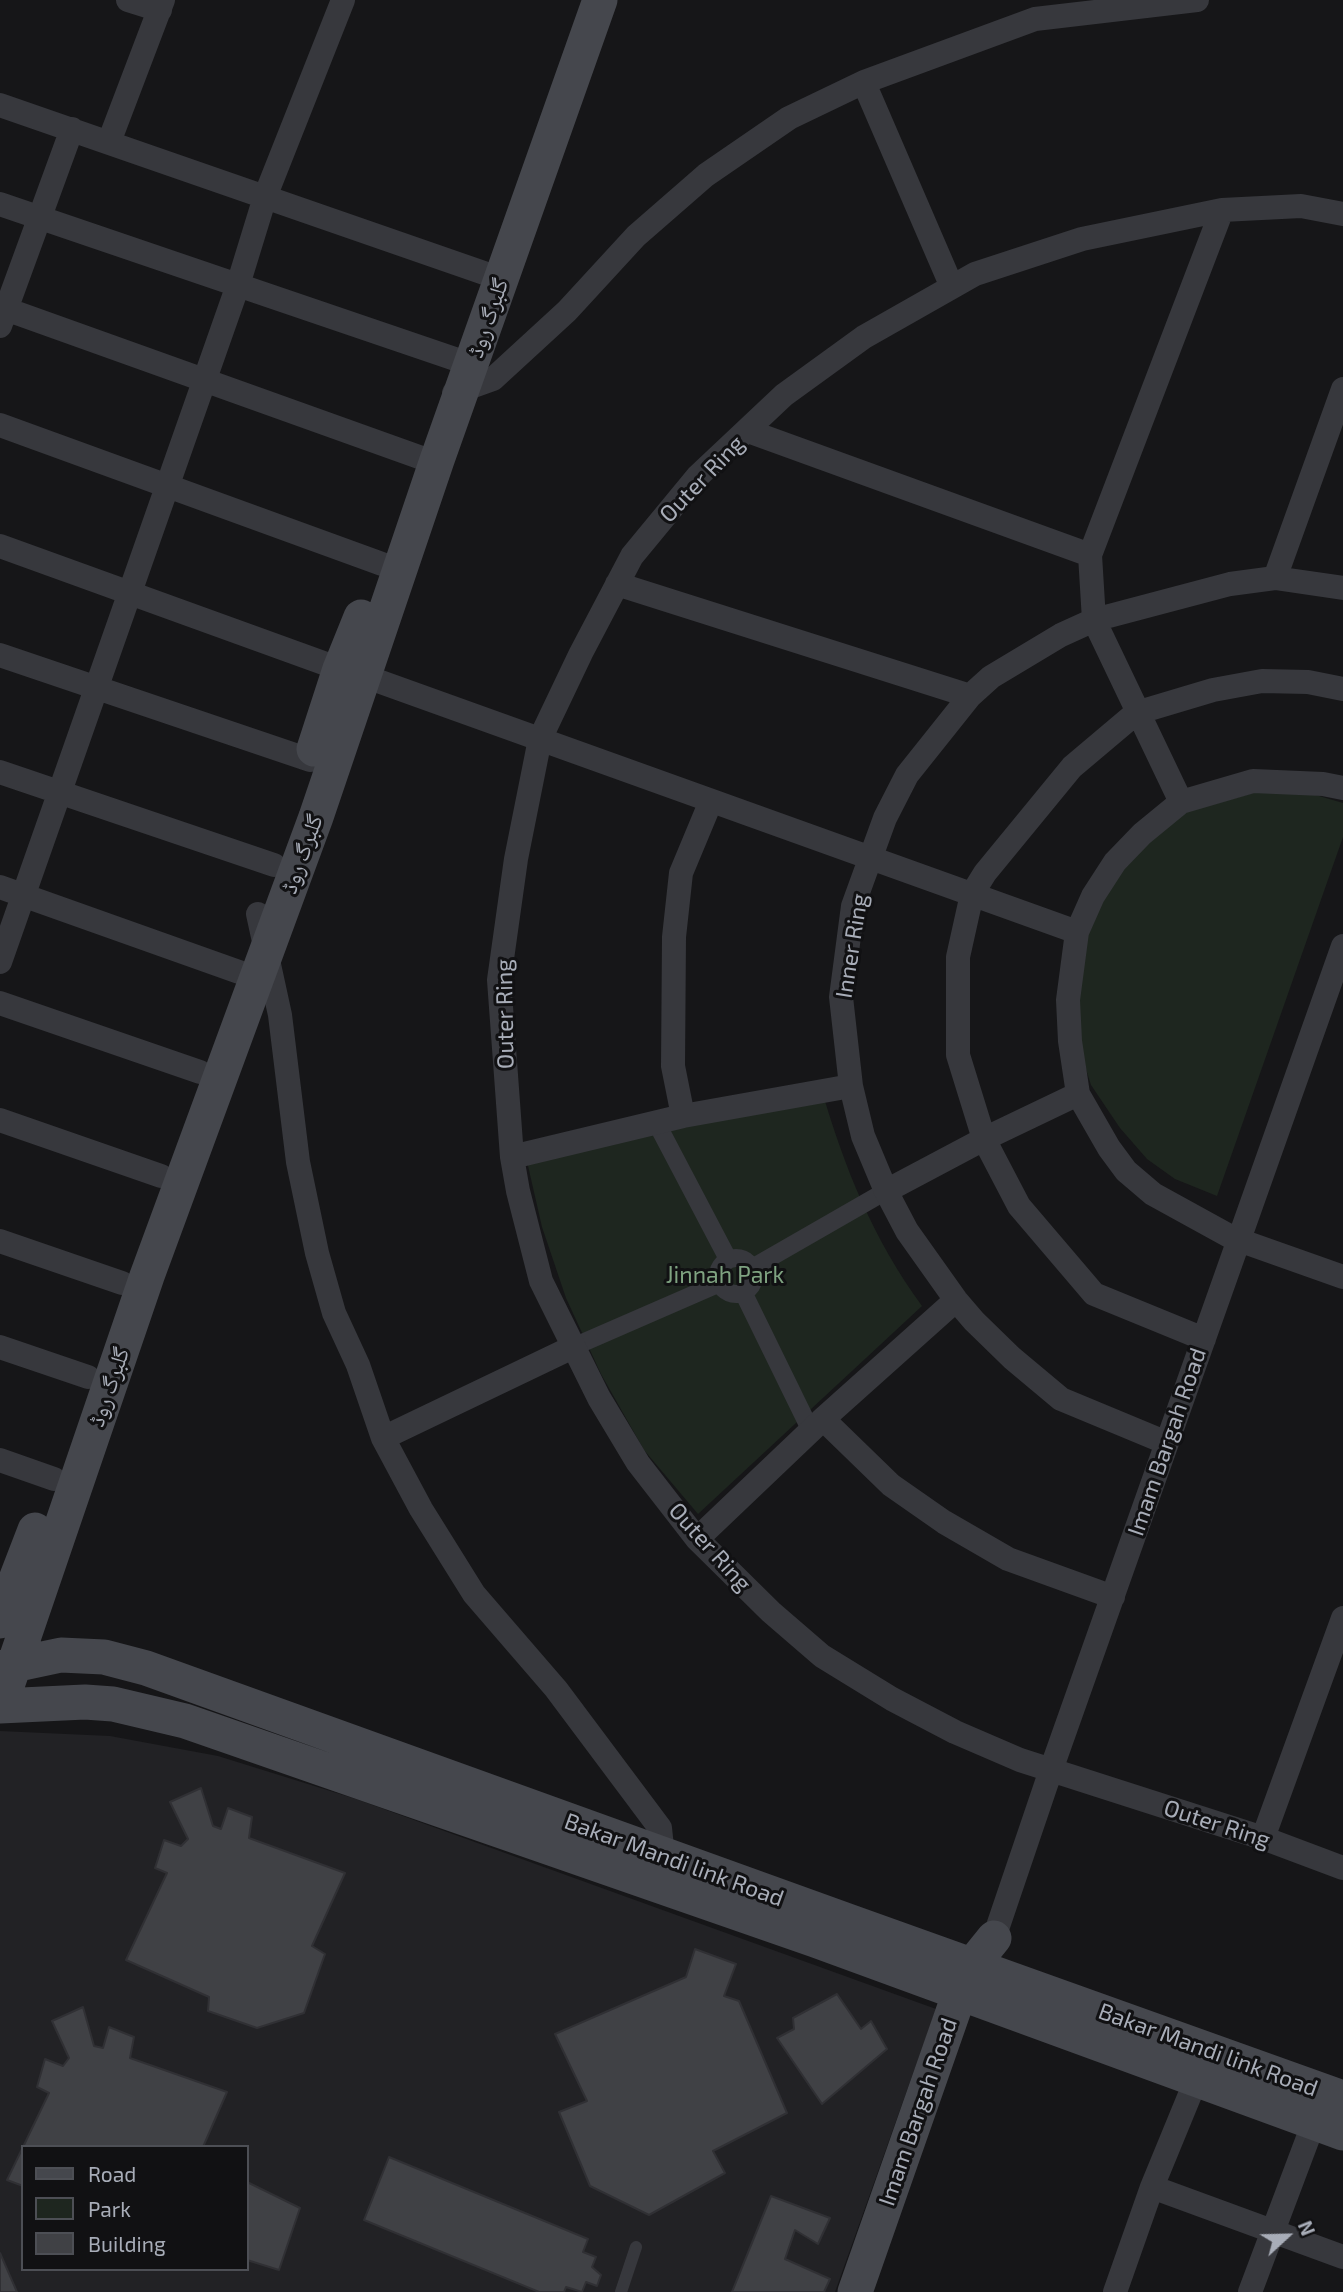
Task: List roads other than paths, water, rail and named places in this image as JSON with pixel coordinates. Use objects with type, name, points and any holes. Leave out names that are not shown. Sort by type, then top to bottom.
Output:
[{"type":"main road","name":"گلبرگ روڈ","points":[[0,1706],[7,1667],[316,817],[382,564],[419,457],[453,382],[484,273],[580,0]]},
{"type":"main road","name":"گلبرگ روڈ","points":[[0,1621],[9,1575],[54,1479],[121,1283],[239,972],[310,760],[352,673],[453,382],[600,0]]},
{"type":"main road","name":"Bakar Mandi link Road","points":[[7,1667],[61,1655],[104,1657],[146,1668],[906,1943],[979,1973],[1196,2080],[1328,2127]]},
{"type":"main road","name":"Bakar Mandi link Road","points":[[0,1706],[113,1704],[185,1721],[979,1973],[1343,2099]]},
{"type":"main road","name":"Imam Bargah Road","points":[[855,2292],[979,1973]]},
{"type":"main road","name":"Imam Bargah Road","points":[[879,2292],[979,1973]]},
{"type":"street","points":[[109,142],[161,5],[128,0]]},
{"type":"street","points":[[0,962],[11,891],[60,792],[205,381],[265,197],[344,0]]},
{"type":"street","points":[[0,204],[238,285],[453,382],[493,379],[567,311],[636,236],[706,175],[789,118],[864,83],[1035,19],[1197,0]]},
{"type":"street","points":[[864,83],[952,287]]},
{"type":"street","points":[[0,105],[484,273]]},
{"type":"street","points":[[72,129],[2,314],[205,381],[419,457]]},
{"type":"street","name":"Outer Ring","points":[[1343,214],[1301,206],[1222,210],[1082,239],[975,274],[864,337],[784,396],[698,475],[632,556],[540,739],[516,859],[499,980],[512,1157],[541,1281],[599,1398],[638,1464],[697,1539],[771,1612],[822,1656],[892,1699],[955,1732],[1020,1760],[1263,1838],[1343,1868]]},
{"type":"street","points":[[1181,802],[1136,713],[1094,620],[1090,555],[1222,210]]},
{"type":"street","points":[[1275,578],[1343,389]]},
{"type":"street","points":[[0,425],[382,564]]},
{"type":"street","points":[[748,430],[1090,555]]},
{"type":"street","points":[[0,546],[1077,932]]},
{"type":"street","name":"Inner Ring","points":[[1167,1443],[1060,1399],[1012,1358],[956,1300],[907,1231],[886,1191],[863,1136],[851,1086],[841,997],[853,906],[885,818],[906,775],[970,696],[991,677],[1061,635],[1094,620],[1230,584],[1275,578],[1343,588]]},
{"type":"street","points":[[617,584],[970,696]]},
{"type":"street","points":[[0,655],[310,760]]},
{"type":"street","points":[[1204,1339],[1094,1294],[1019,1206],[984,1139],[958,1055],[958,957],[972,894],[985,873],[1072,767],[1136,713],[1213,690],[1262,681],[1308,682],[1343,689]]},
{"type":"street","points":[[0,772],[274,865]]},
{"type":"street","points":[[1343,788],[1323,784],[1253,781],[1181,802],[1142,834],[1115,862],[1093,895],[1077,932],[1068,1000],[1070,1041],[1078,1094],[1109,1148],[1126,1171],[1153,1194],[1238,1240],[1343,1277]]},
{"type":"street","points":[[683,1116],[673,1066],[674,937],[681,873],[710,801]]},
{"type":"street","points":[[11,891],[239,972]]},
{"type":"street","points":[[258,914],[280,1015],[298,1162],[317,1253],[334,1313],[358,1365],[383,1438],[421,1509],[474,1594],[556,1689],[660,1828],[663,1857]]},
{"type":"street","name":"Imam Bargah Road","points":[[979,1973],[1343,946]]},
{"type":"street","points":[[0,1003],[200,1072]]},
{"type":"street","points":[[512,1157],[683,1116],[851,1086]]},
{"type":"street","points":[[752,1268],[886,1191],[984,1139],[1078,1094]]},
{"type":"street","points":[[0,1120],[162,1176]]},
{"type":"street","points":[[656,1122],[728,1259]]},
{"type":"street","points":[[0,1241],[121,1283]]},
{"type":"street","points":[[728,1259],[744,1260],[754,1273],[751,1284],[738,1294],[727,1292],[718,1278],[720,1267],[728,1259]]},
{"type":"street","points":[[383,1438],[572,1347],[720,1283]]},
{"type":"street","points":[[743,1292],[817,1425],[891,1485],[944,1522],[1008,1559],[1113,1597]]},
{"type":"street","points":[[697,1539],[817,1425],[956,1300]]},
{"type":"street","points":[[0,1347],[88,1377]]},
{"type":"street","points":[[0,1460],[54,1479]]},
{"type":"street","points":[[1263,1838],[1343,1618]]},
{"type":"street","points":[[1122,2290],[1152,2187],[1196,2080]]},
{"type":"street","points":[[1250,2292],[1273,2231],[1343,2099]]},
{"type":"street","points":[[1152,2187],[1343,2257]]},
{"type":"lane","points":[[621,2292],[636,2247]]},
{"type":"park label","name":"Jinnah Park","points":[[725,1275]]}]
